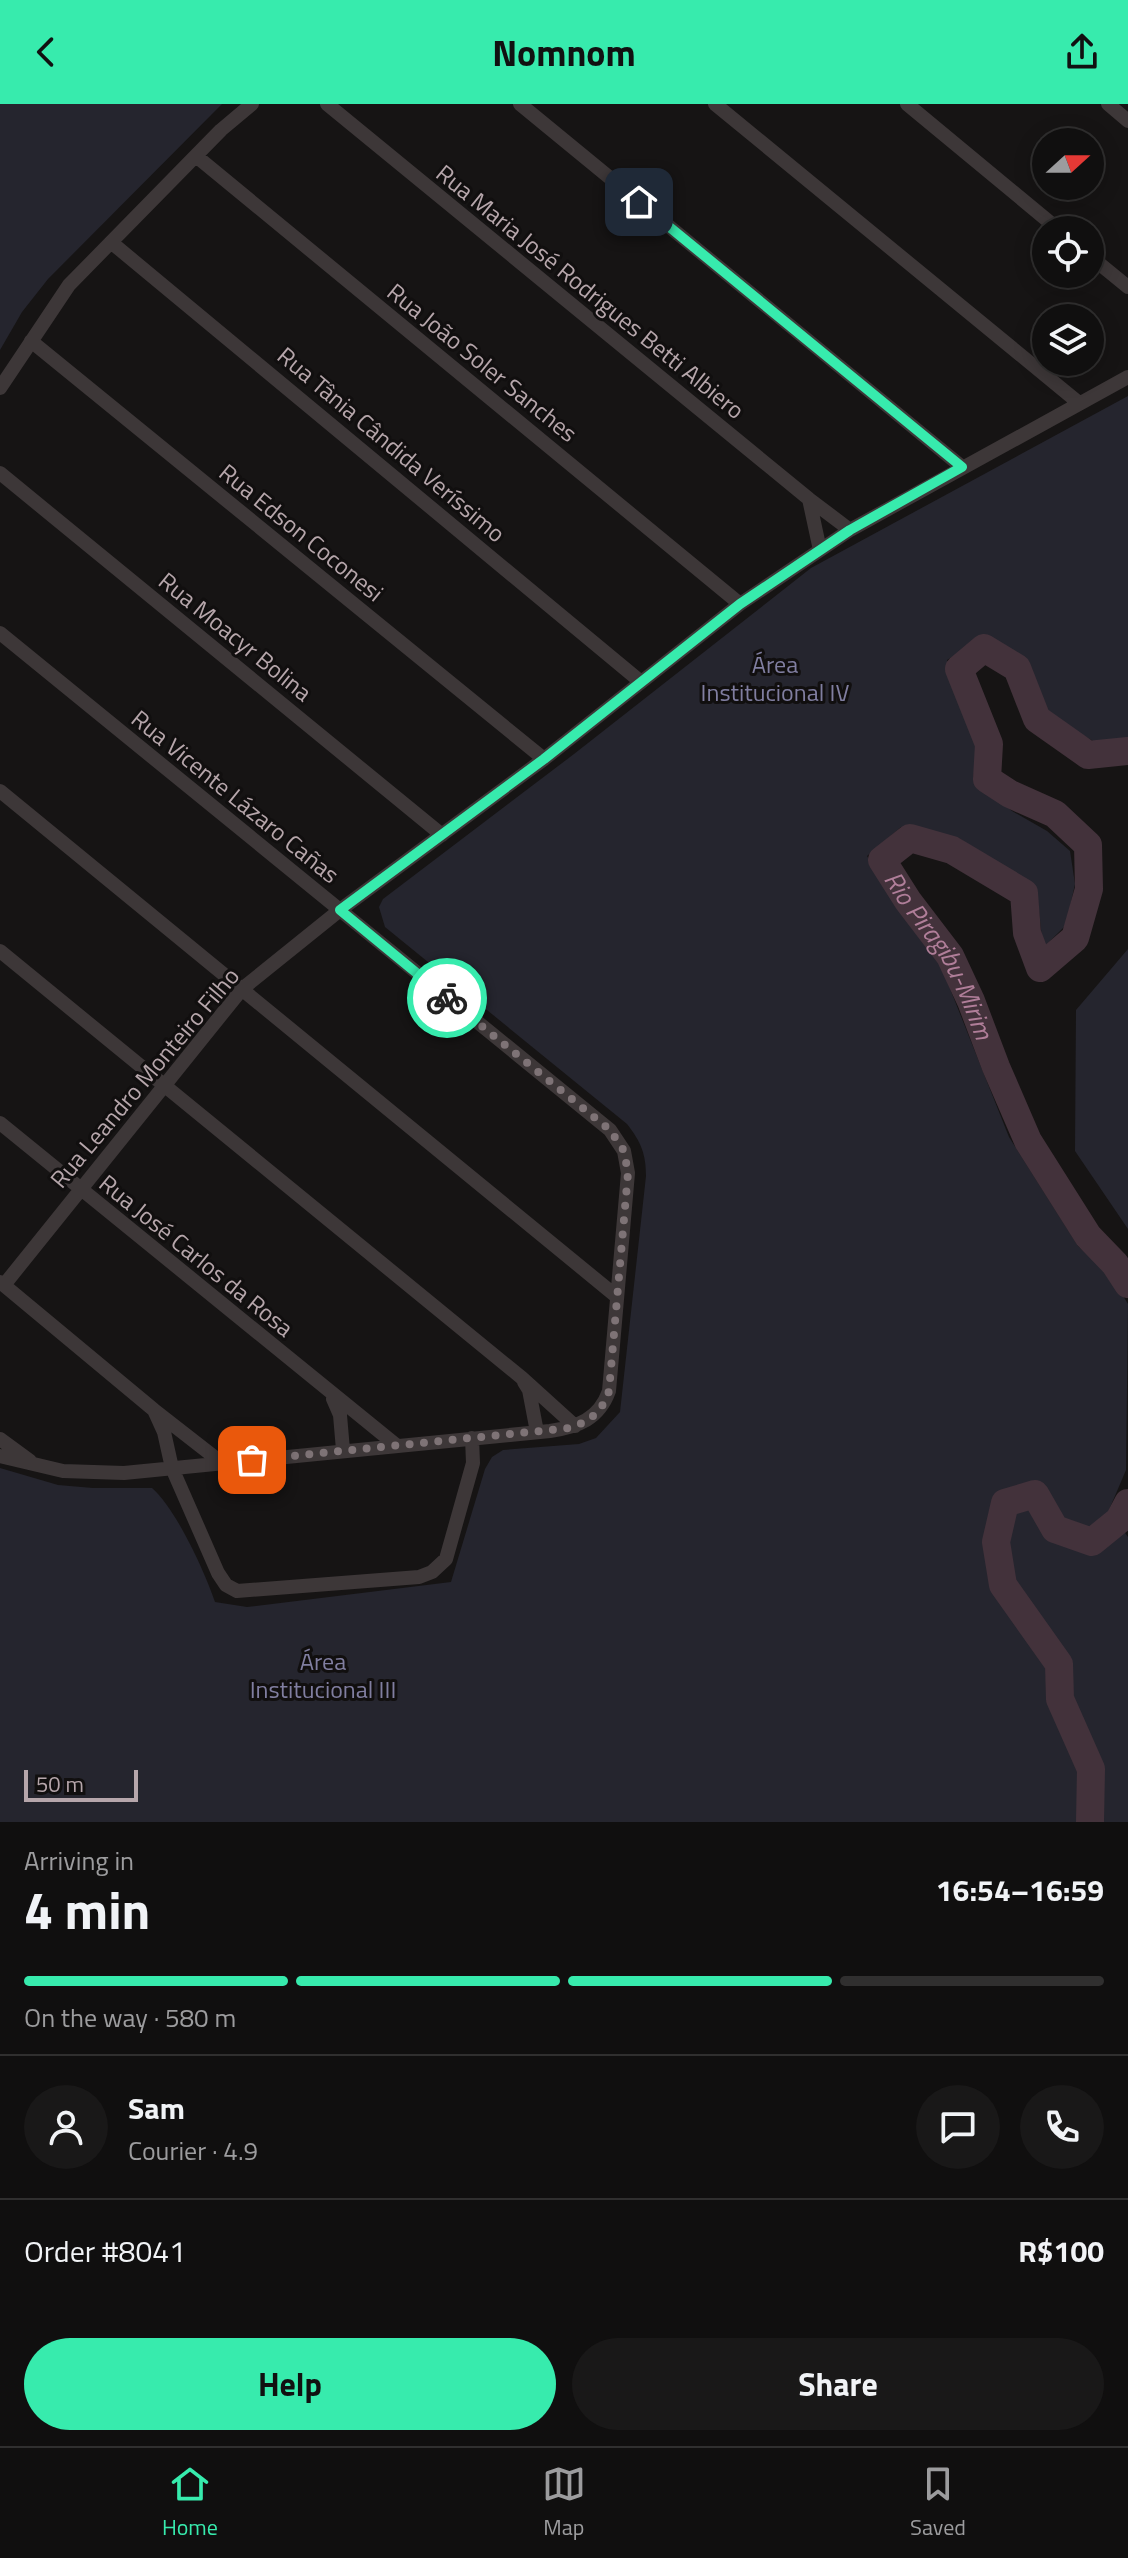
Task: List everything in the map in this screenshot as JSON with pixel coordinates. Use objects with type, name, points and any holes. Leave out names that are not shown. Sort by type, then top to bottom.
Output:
[{"type":"street","points":[[0,388],[69,285],[196,156],[252,104]]},
{"type":"street","name":"Rua Maria José Rodrigues Betti Albiero","points":[[327,104],[340,111],[850,530]]},
{"type":"street","points":[[520,104],[962,467]]},
{"type":"street","points":[[715,104],[1079,403]]},
{"type":"street","points":[[907,104],[1042,216]]},
{"type":"street","points":[[1108,104],[1128,121]]},
{"type":"street","name":"Rua João Soler Sanches","points":[[196,156],[740,604]]},
{"type":"street","name":"Rua Tânia Cândida Veríssimo","points":[[112,243],[641,682]]},
{"type":"street","points":[[1104,267],[1128,287]]},
{"type":"street","name":"Rua Edson Coconesi","points":[[31,341],[544,759]]},
{"type":"street","name":"Rua Leandro Monteiro Filho","points":[[2,1284],[242,989],[340,910],[544,759],[740,604],[850,530],[1128,377]]},
{"type":"street","name":"Rua Moacyr Bolina","points":[[0,473],[442,835]]},
{"type":"street","points":[[809,499],[820,550]]},
{"type":"street","name":"Rua Vicente Lázaro Cañas","points":[[0,633],[610,1130],[624,1151],[628,1173],[616,1296]]},
{"type":"street","points":[[0,791],[616,1296],[609,1391],[595,1415],[575,1426],[172,1468],[96,1473],[37,1466],[0,1456]]},
{"type":"street","points":[[0,951],[522,1378],[575,1426]]},
{"type":"street","name":"Rua José Carlos da Rosa","points":[[0,1123],[396,1445]]},
{"type":"street","points":[[2,1284],[222,1463]]},
{"type":"street","points":[[522,1378],[529,1390],[537,1432]]},
{"type":"street","points":[[328,1392],[340,1415],[343,1450]]},
{"type":"street","points":[[154,1410],[164,1432],[172,1468],[218,1573],[226,1585],[237,1591],[419,1577],[432,1572],[446,1559],[473,1463],[472,1438]]},
{"type":"street","points":[[0,1439],[37,1466]]},
{"type":"green space","points":[[0,104],[222,104],[48,279],[22,312],[0,350]]},
{"type":"green space","points":[[1128,396],[1128,739],[1095,742],[1046,714],[1022,659],[986,637],[947,660],[979,747],[973,778],[1012,811],[1047,831],[1070,851],[1075,884],[1066,925],[1043,948],[1037,892],[959,838],[901,827],[867,856],[911,927],[939,961],[1009,1137],[1078,1246],[1111,1276],[1128,1304],[1126,1470],[1109,1510],[1128,1537],[1128,1822],[0,1822],[0,1468],[58,1485],[152,1488],[180,1525],[215,1602],[247,1607],[451,1582],[485,1469],[492,1457],[503,1450],[579,1444],[596,1438],[620,1412],[646,1176],[644,1155],[639,1143],[627,1124],[385,927],[379,907],[383,899],[811,568]]},
{"type":"green space","points":[[1128,949],[1128,1229],[1075,1151],[1076,1010]]},
{"type":"waterway","name":"Rio Piragibu-Mirim","points":[[1128,751],[1088,755],[1037,719],[1017,668],[984,648],[959,669],[989,744],[987,779],[1010,794],[1055,814],[1088,845],[1089,889],[1075,938],[1040,968],[1027,933],[1024,893],[952,850],[910,838],[882,860],[908,901],[950,956],[1028,1141],[1088,1236],[1115,1264],[1128,1284]]},
{"type":"waterway","name":"Rio Piragibu-Mirim","points":[[1090,1822],[1091,1769],[1060,1699],[1059,1664],[1003,1585],[996,1542],[1005,1503],[1035,1494],[1055,1529],[1092,1542],[1119,1520],[1128,1503]]},
{"type":"way so far","points":[[252,1460],[570,1428],[595,1415],[604,1404],[609,1391],[628,1173],[624,1151],[610,1130],[447,998]]},
{"type":"route","points":[[447,998],[340,910],[544,759],[740,604],[850,530],[962,467],[639,202]]},
{"type":"park label","name":"Área Institucional IV","points":[[775,679]]},
{"type":"park label","name":"Área Institucional III","points":[[323,1676]]}]
